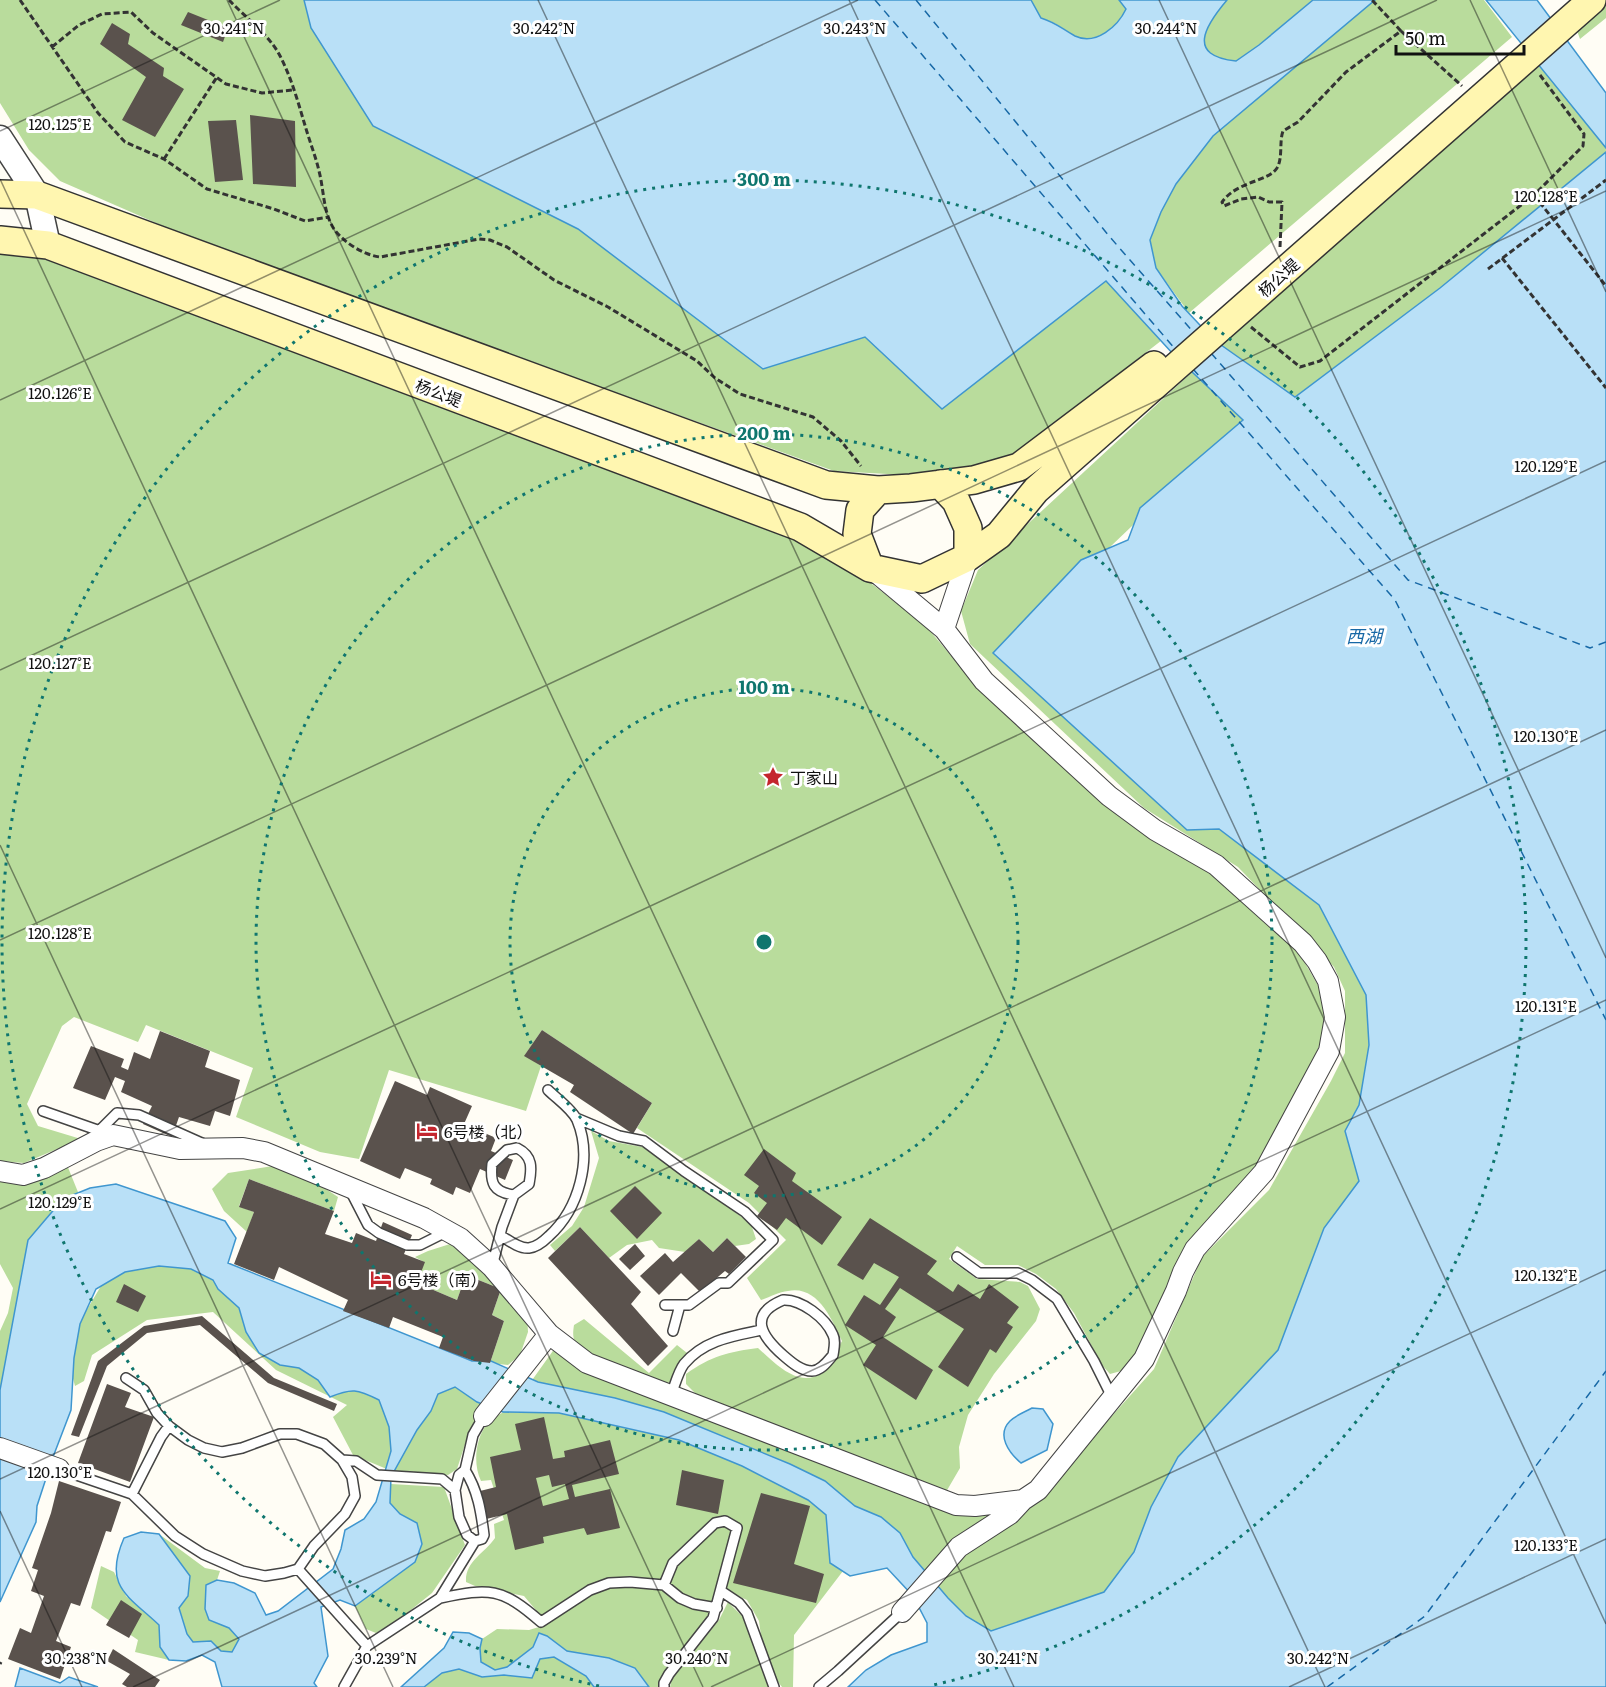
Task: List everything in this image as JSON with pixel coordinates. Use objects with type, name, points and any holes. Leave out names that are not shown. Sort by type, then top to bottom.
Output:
[{"type":"main road","name":"杨公堤","points":[[0,240],[48,245],[800,527],[870,567],[922,579],[968,557],[999,535],[1036,490],[1165,366],[1222,318],[1568,8],[1592,0]]},
{"type":"main road","name":"杨公堤","points":[[1222,318],[1280,251],[1466,89],[1526,57],[1568,8]]},
{"type":"main road","name":"杨公堤","points":[[0,194],[37,195],[826,485],[882,489],[940,484],[974,480],[1019,467],[1165,366]]},
{"type":"main road","points":[[940,484],[956,501],[968,528],[968,557]]},
{"type":"main road","points":[[870,567],[857,534],[860,510],[882,489]]},
{"type":"street","points":[[0,138],[37,195],[48,245]]},
{"type":"street","points":[[944,629],[968,557]]},
{"type":"street","points":[[870,567],[944,629],[984,681],[1109,796],[1155,830],[1216,865],[1303,943],[1317,961],[1328,981],[1335,1017],[1329,1052],[1264,1172],[1195,1249],[1144,1359],[1038,1490],[987,1531],[964,1543],[902,1612]]},
{"type":"street","points":[[0,1171],[23,1175],[44,1168],[103,1136],[180,1149],[243,1148],[264,1152],[424,1218],[460,1238],[492,1267],[549,1334],[587,1362],[956,1505],[975,1506],[1023,1500]]},
{"type":"street","points":[[484,1416],[549,1334]]},
{"type":"street","points":[[0,1448],[59,1469]]},
{"type":"street","points":[[956,1505],[968,1521],[964,1543]]},
{"type":"lane","points":[[548,1090],[576,1118],[619,1136],[644,1141],[745,1212],[773,1240],[728,1283],[719,1283],[689,1305],[665,1305]]},
{"type":"lane","points":[[43,1111],[103,1136]]},
{"type":"lane","points":[[500,1235],[528,1248],[544,1240],[560,1226],[579,1188],[584,1164],[583,1139],[576,1118]]},
{"type":"lane","points":[[492,1267],[514,1195],[528,1184],[532,1163],[525,1151],[517,1148],[507,1150],[498,1157],[492,1164],[491,1176],[494,1186],[503,1194],[514,1195]]},
{"type":"lane","points":[[348,1187],[368,1225],[379,1233],[407,1245],[420,1245],[448,1231]]},
{"type":"lane","points":[[957,1257],[979,1273],[1017,1273],[1032,1280],[1057,1299],[1094,1361],[1113,1399]]},
{"type":"lane","points":[[783,1300],[791,1300],[805,1306],[826,1324],[834,1338],[833,1354],[820,1369],[812,1371],[794,1365],[767,1342],[762,1330],[762,1320],[767,1309],[783,1300]]},
{"type":"lane","points":[[674,1331],[680,1305]]},
{"type":"lane","points":[[671,1395],[683,1365],[702,1348],[722,1338],[762,1330]]},
{"type":"lane","points":[[59,1469],[132,1494],[175,1536],[222,1564],[265,1576],[298,1569],[314,1546],[345,1514],[355,1496],[352,1478],[342,1460],[324,1444],[297,1434],[280,1434],[242,1448],[222,1452],[196,1444],[169,1426],[157,1413],[144,1390],[126,1378]]},
{"type":"lane","points":[[440,1598],[475,1541],[482,1539],[484,1535],[477,1494],[465,1470],[472,1435],[484,1416]]},
{"type":"lane","points":[[132,1494],[169,1426]]},
{"type":"lane","points":[[342,1460],[356,1461],[376,1474],[442,1479],[455,1490]]},
{"type":"lane","points":[[465,1470],[459,1475],[455,1490],[459,1517],[467,1535],[475,1541]]},
{"type":"lane","points":[[664,1585],[673,1563],[715,1523],[725,1521],[737,1528],[713,1618],[669,1674],[664,1687]]},
{"type":"lane","points":[[298,1569],[367,1646]]},
{"type":"lane","points":[[344,1687],[367,1646],[440,1598],[470,1592],[492,1592],[506,1596],[541,1622],[590,1590],[609,1583],[630,1582],[664,1585],[680,1598],[694,1604],[717,1608]]},
{"type":"lane","points":[[722,1591],[739,1603],[747,1613],[774,1687]]},
{"type":"lane","points":[[819,1687],[902,1612]]},
{"type":"path","points":[[20,0],[98,113],[125,142],[164,159],[207,189],[305,221],[329,217]]},
{"type":"path","points":[[229,0],[268,37],[279,55],[294,90],[319,172],[329,217],[334,229],[345,240],[370,256],[395,255],[479,239],[490,240],[507,247],[554,280],[608,307],[697,360],[716,378],[740,394],[813,417],[841,441],[882,489]]},
{"type":"path","points":[[1372,0],[1401,31],[1466,89]]},
{"type":"path","points":[[52,47],[79,25],[102,14],[131,12],[153,33],[226,84],[262,93],[294,90]]},
{"type":"path","points":[[1280,251],[1282,202],[1269,202],[1258,197],[1241,199],[1224,206],[1222,202],[1233,190],[1272,174],[1278,166],[1283,131],[1298,122],[1346,72],[1401,31]]},
{"type":"path","points":[[1222,318],[1300,367],[1320,361],[1534,195],[1583,146],[1584,134],[1526,57]]},
{"type":"path","points":[[164,159],[217,77]]},
{"type":"path","points":[[1488,269],[1606,182]]},
{"type":"path","points":[[1534,195],[1606,286]]},
{"type":"path","points":[[1502,258],[1606,388]]},
{"type":"green space","points":[[0,0],[315,0],[1107,273],[1166,337],[1010,458],[923,476],[834,471],[211,247],[60,181],[29,150],[0,103]]},
{"type":"green space","points":[[1031,0],[1119,0],[1126,9],[1118,22],[1105,33],[1083,38],[1041,18]]},
{"type":"green space","points":[[1227,0],[1313,0],[1236,61],[1220,58],[1210,53],[1205,46],[1204,38],[1207,29]]},
{"type":"green space","points":[[1374,0],[1484,0],[1512,37],[1189,313],[1156,268],[1150,241],[1161,212],[1176,184],[1213,136]]},
{"type":"green space","points":[[1606,2],[1606,18],[1580,39],[1576,28]]},
{"type":"green space","points":[[1535,50],[1606,148],[1606,152],[1440,288],[1295,397],[1214,340]]},
{"type":"green space","points":[[0,248],[38,251],[794,531],[841,560],[925,625],[964,671],[1216,874],[1295,946],[1319,987],[1324,1014],[1322,1040],[1293,1103],[1259,1165],[1139,1352],[1121,1371],[1110,1374],[1102,1365],[1074,1313],[1056,1289],[1036,1274],[1018,1265],[985,1265],[957,1246],[949,1259],[977,1279],[1020,1282],[1028,1286],[1040,1309],[1036,1321],[994,1374],[968,1415],[959,1447],[960,1468],[946,1492],[696,1394],[686,1384],[686,1374],[720,1356],[758,1348],[787,1372],[804,1378],[813,1377],[828,1367],[842,1341],[828,1314],[808,1293],[788,1291],[761,1300],[747,1278],[786,1240],[749,1203],[637,1128],[652,1103],[542,1030],[525,1055],[541,1066],[526,1111],[389,1070],[359,1159],[320,1152],[236,1117],[253,1068],[146,1025],[138,1042],[74,1017],[62,1026],[27,1104],[38,1126],[81,1139],[24,1163],[0,1161]]},
{"type":"green space","points":[[1192,372],[1243,420],[998,654],[1222,822],[1326,907],[1366,995],[1375,1045],[1363,1183],[1283,1349],[1139,1551],[1099,1612],[980,1634],[802,1477],[530,1383],[555,1348],[588,1373],[938,1509],[984,1515],[1051,1484],[1154,1369],[1202,1257],[1269,1190],[1331,1081],[1345,1053],[1345,991],[1334,967],[1238,867],[1144,808],[970,644],[961,611],[978,570]]},
{"type":"green space","points":[[591,1131],[609,1141],[648,1148],[751,1224],[756,1239],[749,1244],[735,1246],[727,1238],[713,1252],[699,1239],[685,1252],[659,1248],[652,1240],[627,1245],[609,1258],[580,1227],[555,1251],[550,1245],[572,1226],[584,1207],[599,1158]]},
{"type":"green space","points":[[67,1165],[80,1197],[54,1212],[41,1224],[27,1250],[0,1401],[0,1331],[8,1313],[13,1288],[0,1264],[0,1179]]},
{"type":"green space","points":[[273,1166],[320,1185],[338,1197],[334,1211],[249,1179],[239,1206],[254,1212],[247,1232],[224,1211],[212,1189],[228,1173]]},
{"type":"green space","points":[[450,1244],[483,1267],[527,1315],[528,1332],[520,1355],[508,1365],[490,1363],[504,1321],[492,1315],[501,1289],[466,1275],[457,1300],[417,1283],[424,1262],[415,1257]]},
{"type":"green space","points":[[159,1266],[217,1269],[381,1394],[398,1431],[394,1470],[431,1411],[438,1394],[455,1387],[486,1406],[469,1432],[457,1469],[448,1475],[394,1472],[353,1455],[333,1417],[347,1405],[276,1370],[213,1312],[147,1320],[92,1355],[84,1381],[75,1386],[70,1367],[79,1323],[101,1286],[125,1272]]},
{"type":"green space","points":[[584,1319],[649,1373],[677,1345],[687,1353],[671,1381],[664,1386],[581,1348],[574,1340],[573,1330],[574,1325]]},
{"type":"green space","points":[[503,1412],[559,1413],[679,1440],[742,1466],[808,1500],[826,1515],[830,1563],[843,1571],[794,1635],[793,1687],[782,1687],[765,1665],[759,1621],[747,1600],[719,1587],[708,1620],[661,1687],[649,1687],[635,1668],[609,1658],[567,1651],[547,1636],[539,1633],[533,1647],[507,1667],[495,1670],[481,1663],[482,1639],[497,1629],[529,1630],[539,1627],[540,1615],[524,1596],[466,1582],[472,1563],[495,1538],[494,1524],[504,1520],[491,1480],[481,1481],[476,1460],[476,1452],[483,1430],[489,1422]]},
{"type":"green space","points":[[391,1484],[444,1487],[465,1545],[432,1593],[401,1618],[376,1633],[366,1629],[355,1606],[415,1562],[417,1523],[399,1514],[390,1503]]},
{"type":"green space","points":[[159,1534],[205,1568],[220,1571],[217,1580],[206,1585],[209,1620],[229,1628],[239,1639],[232,1652],[221,1651],[211,1641],[193,1642],[187,1634],[179,1608],[188,1596],[190,1576]]},
{"type":"green space","points":[[101,1566],[114,1572],[126,1596],[159,1625],[160,1647],[169,1660],[135,1652],[138,1640],[91,1608]]},
{"type":"green space","points":[[728,1602],[743,1617],[769,1687],[670,1687],[672,1678],[719,1620]]},
{"type":"green space","points":[[554,1657],[586,1676],[594,1687],[424,1687],[442,1673],[459,1669],[482,1677],[504,1675],[531,1678],[540,1659]]},
{"type":"water","name":"西湖","points":[[304,0],[1031,0],[1041,18],[1075,36],[1091,38],[1105,33],[1118,22],[1126,9],[1119,0],[1227,0],[1207,29],[1204,38],[1205,46],[1210,53],[1220,58],[1236,61],[1313,0],[1375,0],[1213,136],[1176,184],[1161,212],[1150,240],[1156,268],[1182,306],[1214,340],[1295,397],[1440,288],[1606,152],[1606,1687],[848,1687],[866,1670],[891,1655],[927,1642],[927,1623],[913,1596],[887,1568],[850,1576],[830,1563],[826,1515],[808,1500],[742,1466],[679,1440],[559,1413],[503,1412],[477,1402],[455,1387],[438,1394],[431,1411],[417,1430],[391,1477],[390,1503],[400,1514],[417,1523],[422,1544],[415,1562],[355,1606],[340,1600],[321,1607],[328,1656],[314,1683],[317,1687],[222,1687],[215,1662],[202,1655],[186,1661],[169,1660],[160,1647],[159,1625],[128,1597],[117,1579],[118,1554],[124,1538],[141,1532],[159,1534],[190,1576],[188,1596],[179,1608],[187,1634],[193,1642],[211,1641],[221,1651],[232,1652],[239,1639],[229,1628],[209,1620],[205,1609],[206,1585],[217,1580],[234,1583],[255,1593],[266,1615],[278,1611],[333,1569],[345,1530],[364,1519],[376,1502],[391,1451],[389,1427],[379,1400],[354,1391],[330,1397],[318,1380],[299,1368],[280,1365],[259,1353],[246,1332],[239,1308],[218,1289],[213,1280],[191,1269],[159,1266],[125,1272],[96,1289],[80,1324],[74,1358],[71,1410],[37,1506],[36,1522],[0,1602],[0,1390],[28,1240],[63,1199],[90,1188],[116,1184],[225,1221],[236,1238],[228,1263],[472,1361],[491,1361],[538,1382],[615,1398],[664,1412],[790,1464],[825,1481],[855,1506],[881,1517],[900,1533],[913,1557],[948,1598],[966,1616],[991,1631],[1104,1592],[1134,1552],[1151,1507],[1178,1457],[1278,1350],[1324,1228],[1359,1181],[1345,1131],[1359,1105],[1369,1045],[1366,995],[1319,905],[1219,829],[1187,830],[993,653],[1081,560],[1128,540],[1140,508],[1243,420],[1174,355],[1106,281],[942,409],[865,337],[763,369],[578,229],[373,126],[311,28]]},
{"type":"water","points":[[1486,0],[1537,0],[1606,93],[1606,148]]},
{"type":"water","points":[[1032,1408],[1043,1409],[1053,1424],[1047,1450],[1021,1463],[1006,1444],[1004,1432],[1012,1419]]},
{"type":"water","points":[[453,1632],[469,1633],[482,1639],[481,1662],[495,1670],[507,1667],[533,1647],[539,1633],[547,1636],[567,1651],[609,1658],[635,1668],[649,1687],[594,1687],[586,1676],[554,1657],[540,1659],[532,1678],[504,1675],[482,1677],[459,1669],[442,1673],[424,1687],[401,1687],[444,1648]]},
{"type":"water","points":[[20,1668],[60,1683],[69,1677],[98,1687],[15,1687]]},
{"type":"building","points":[[188,12],[228,28],[223,42],[181,25]]},
{"type":"building","points":[[112,23],[130,34],[128,44],[164,68],[163,76],[184,89],[155,137],[122,120],[146,77],[100,44]]},
{"type":"building","points":[[250,115],[295,121],[296,187],[253,184]]},
{"type":"building","points":[[236,120],[243,180],[215,182],[208,121]]},
{"type":"building","points":[[542,1030],[652,1103],[633,1134],[570,1092],[574,1085],[524,1056]]},
{"type":"building","points":[[160,1031],[210,1051],[205,1067],[240,1080],[230,1116],[215,1111],[210,1126],[179,1117],[172,1137],[143,1124],[152,1106],[121,1092],[125,1081],[115,1077],[105,1100],[73,1088],[91,1046],[124,1059],[121,1067],[128,1070],[134,1052],[150,1059]]},
{"type":"building","name":"6号楼（北）","points":[[395,1081],[427,1095],[430,1087],[472,1106],[464,1124],[496,1138],[491,1151],[513,1160],[505,1180],[480,1169],[470,1193],[456,1187],[453,1195],[430,1184],[432,1179],[405,1168],[400,1179],[360,1161]]},
{"type":"building","points":[[764,1149],[796,1173],[792,1181],[842,1217],[822,1245],[786,1218],[777,1230],[757,1216],[767,1203],[754,1193],[759,1186],[744,1175]]},
{"type":"building","points":[[249,1179],[334,1211],[325,1234],[352,1243],[356,1233],[376,1241],[383,1222],[412,1235],[404,1254],[425,1262],[417,1283],[457,1300],[466,1275],[501,1289],[492,1315],[504,1321],[490,1363],[474,1361],[439,1348],[443,1337],[393,1317],[389,1328],[343,1311],[348,1300],[279,1267],[274,1280],[234,1264],[254,1212],[239,1207]]},
{"type":"building","points":[[635,1186],[662,1213],[637,1239],[610,1211]]},
{"type":"building","points":[[870,1218],[937,1261],[927,1274],[953,1292],[958,1284],[980,1299],[989,1284],[1019,1307],[1007,1323],[1013,1327],[996,1353],[990,1349],[968,1387],[938,1367],[964,1329],[900,1288],[885,1309],[896,1317],[883,1337],[933,1370],[916,1400],[863,1365],[876,1345],[845,1325],[864,1295],[880,1305],[899,1277],[874,1263],[863,1280],[837,1265]]},
{"type":"building","points":[[580,1227],[641,1292],[631,1304],[668,1346],[648,1366],[548,1258]]},
{"type":"building","points":[[727,1238],[746,1257],[729,1274],[725,1271],[700,1292],[681,1273],[659,1295],[640,1276],[665,1253],[673,1262],[699,1239],[713,1252]]},
{"type":"building","points":[[635,1244],[645,1256],[630,1270],[619,1259]]},
{"type":"building","points":[[124,1284],[146,1296],[138,1312],[116,1302]]},
{"type":"building","points":[[202,1316],[274,1378],[337,1404],[334,1411],[268,1383],[200,1325],[147,1333],[107,1366],[79,1437],[71,1435],[98,1361],[144,1326]]},
{"type":"building","points":[[107,1384],[131,1393],[125,1407],[154,1417],[130,1482],[78,1463]]},
{"type":"building","points":[[544,1417],[553,1459],[565,1457],[564,1451],[610,1440],[619,1474],[572,1485],[575,1497],[610,1489],[620,1528],[587,1535],[584,1528],[543,1537],[544,1543],[515,1550],[507,1514],[478,1521],[472,1493],[496,1487],[490,1457],[521,1450],[515,1424]],"holes":[[[549,1475],[552,1487],[565,1484],[569,1499],[543,1506],[536,1478]]]},
{"type":"building","points":[[682,1470],[724,1480],[718,1514],[676,1505]]},
{"type":"building","points":[[59,1481],[121,1502],[111,1532],[106,1531],[80,1606],[71,1603],[56,1641],[71,1647],[60,1679],[8,1659],[20,1628],[31,1633],[44,1596],[31,1591],[38,1570],[32,1568],[51,1513]]},
{"type":"building","points":[[761,1493],[810,1506],[794,1564],[824,1574],[816,1603],[733,1583]]},
{"type":"building","points":[[121,1600],[142,1614],[129,1638],[106,1625]]},
{"type":"building","points":[[113,1649],[160,1680],[155,1687],[127,1687],[122,1684],[130,1674],[107,1661]]},
{"type":"ferry route","points":[[875,0],[1176,350]]},
{"type":"ferry route","points":[[916,0],[1109,236],[1194,333]]},
{"type":"ferry route","points":[[1211,353],[1408,580],[1590,648],[1606,642]]},
{"type":"ferry route","points":[[1193,369],[1395,600],[1606,1020]]},
{"type":"ferry route","points":[[1327,1687],[1425,1616],[1606,1371]]},
{"type":"place","name":"丁家山","points":[[773,777]]},
{"type":"place","name":"6号楼（北）","points":[[427,1131]]},
{"type":"place","name":"6号楼（南）","points":[[381,1279]]}]
